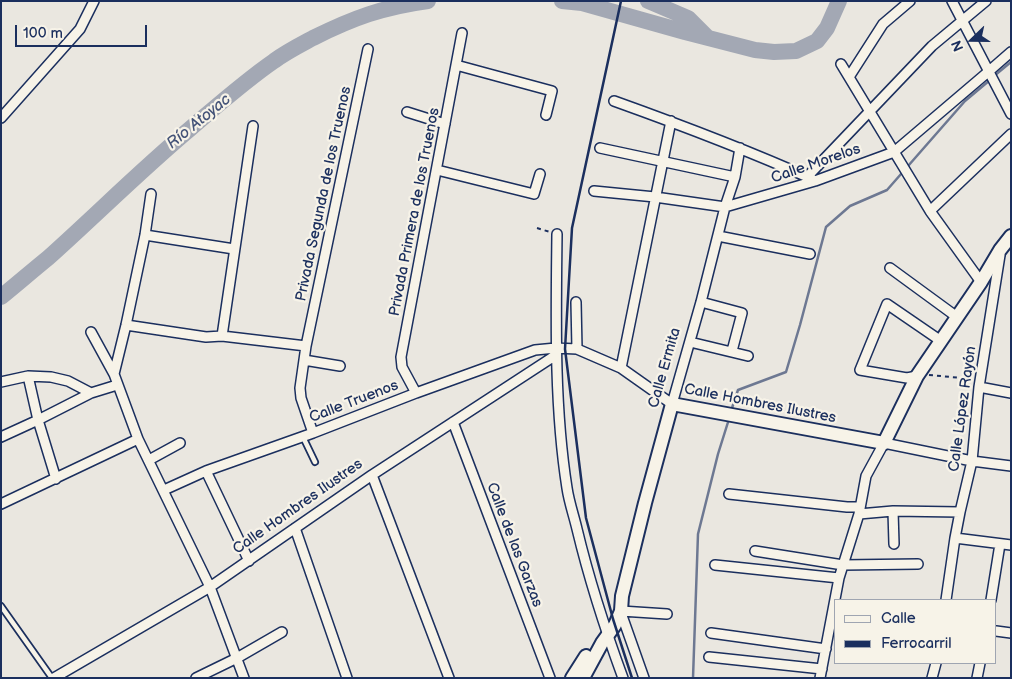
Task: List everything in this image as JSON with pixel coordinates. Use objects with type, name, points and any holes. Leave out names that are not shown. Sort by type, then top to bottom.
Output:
[{"type":"street","points":[[849,77],[883,24],[910,1]]},
{"type":"street","points":[[952,1],[1011,114]]},
{"type":"street","points":[[614,101],[740,148],[811,179],[870,110],[932,46],[986,1]]},
{"type":"street","points":[[1,118],[80,29],[93,2]]},
{"type":"street","name":"Privada Primera de los Truenos","points":[[416,393],[402,366],[402,357],[462,33]]},
{"type":"street","name":"Privada Segunda de los Truenos","points":[[313,433],[301,398],[300,388],[306,346],[368,48]]},
{"type":"street","name":"Calle Morelos","points":[[594,191],[725,207],[894,152],[1011,52]]},
{"type":"street","points":[[841,64],[930,211],[982,282]]},
{"type":"street","points":[[456,65],[552,91],[546,115]]},
{"type":"street","points":[[407,112],[446,124]]},
{"type":"street","points":[[621,368],[654,197],[671,121]]},
{"type":"street","points":[[222,336],[253,126]]},
{"type":"street","points":[[930,211],[1011,134]]},
{"type":"street","points":[[600,148],[734,177]]},
{"type":"street","name":"Calle Ermita","points":[[606,632],[620,604],[645,503],[734,177],[740,148]]},
{"type":"street","points":[[437,170],[534,194],[540,174]]},
{"type":"street","points":[[114,374],[145,235],[151,194]]},
{"type":"street","points":[[557,234],[556,352],[567,490],[584,558],[606,632],[623,678]]},
{"type":"street","points":[[145,235],[234,249]]},
{"type":"street","points":[[718,236],[810,254]]},
{"type":"street","points":[[835,599],[866,476],[941,341],[1011,236]]},
{"type":"street","name":"Calle López Rayón","points":[[946,599],[955,538],[972,461],[976,383],[1000,250]]},
{"type":"street","points":[[890,268],[957,317]]},
{"type":"street","points":[[576,302],[577,349]]},
{"type":"street","points":[[701,302],[742,313],[732,352]]},
{"type":"street","points":[[922,375],[906,378],[860,370],[887,304],[941,341]]},
{"type":"street","points":[[126,325],[206,337],[222,336],[306,346]]},
{"type":"street","points":[[91,332],[114,374],[138,439],[210,587],[244,678]]},
{"type":"street","points":[[690,342],[748,356]]},
{"type":"street","name":"Calle Hombres Ilustres","points":[[53,678],[210,587],[372,475],[556,352],[577,349],[621,368],[672,404],[972,461],[1011,466]]},
{"type":"street","name":"Calle Truenos","points":[[164,490],[206,471],[303,437],[416,393],[535,350],[556,352]]},
{"type":"street","points":[[304,360],[340,366]]},
{"type":"street","points":[[1,382],[28,376],[51,377],[68,381],[91,393]]},
{"type":"street","points":[[28,376],[38,420],[56,479]]},
{"type":"street","points":[[976,383],[1011,393]]},
{"type":"street","points":[[1,437],[91,393],[118,385]]},
{"type":"street","name":"Calle de las Garzas","points":[[453,422],[550,678]]},
{"type":"street","points":[[1,504],[138,439]]},
{"type":"street","points":[[149,460],[180,443]]},
{"type":"street","points":[[206,471],[249,561]]},
{"type":"street","points":[[372,475],[449,678]]},
{"type":"street","points":[[729,494],[847,507],[859,510],[960,512]]},
{"type":"street","points":[[893,511],[894,544]]},
{"type":"street","points":[[296,528],[346,678]]},
{"type":"street","points":[[955,538],[1011,545]]},
{"type":"street","points":[[991,599],[1000,544]]},
{"type":"street","points":[[755,551],[843,565],[918,564]]},
{"type":"street","points":[[715,565],[839,578]]},
{"type":"street","points":[[644,678],[620,604],[667,614]]},
{"type":"street","points":[[709,657],[821,674],[834,605]]},
{"type":"street","points":[[997,631],[1011,633]]},
{"type":"street","points":[[196,678],[237,658],[282,632]]},
{"type":"street","points":[[572,678],[597,638],[606,632]]},
{"type":"street","points":[[583,678],[606,632]]},
{"type":"street","points":[[711,633],[826,649]]},
{"type":"street","points":[[932,678],[936,664]]},
{"type":"street","points":[[977,678],[980,664]]},
{"type":"lane","points":[[303,437],[315,462]]},
{"type":"lane","points":[[1,606],[53,678]]},
{"type":"path","points":[[537,228],[557,234]]},
{"type":"path","points":[[922,375],[976,383]]},
{"type":"waterway","name":"Río Atoyac","points":[[1,297],[48,258],[173,144],[263,69],[313,38],[355,19],[397,6],[428,1]]},
{"type":"waterway","name":"Río Atoyac","points":[[562,1],[582,3],[755,50],[774,52],[796,51],[817,41],[827,28],[839,1]]},
{"type":"waterway","name":"Río Atoyac","points":[[648,1],[688,18],[707,37]]},
{"type":"waterway","points":[[994,76],[1011,62]]},
{"type":"waterway","points":[[731,411],[738,390],[786,372],[826,227],[850,206],[887,190],[965,101],[990,80]]},
{"type":"waterway","points":[[693,678],[698,534],[718,454],[729,419]]},
{"type":"railway","points":[[621,1],[572,228],[565,349],[586,518],[613,619],[632,678]]}]
